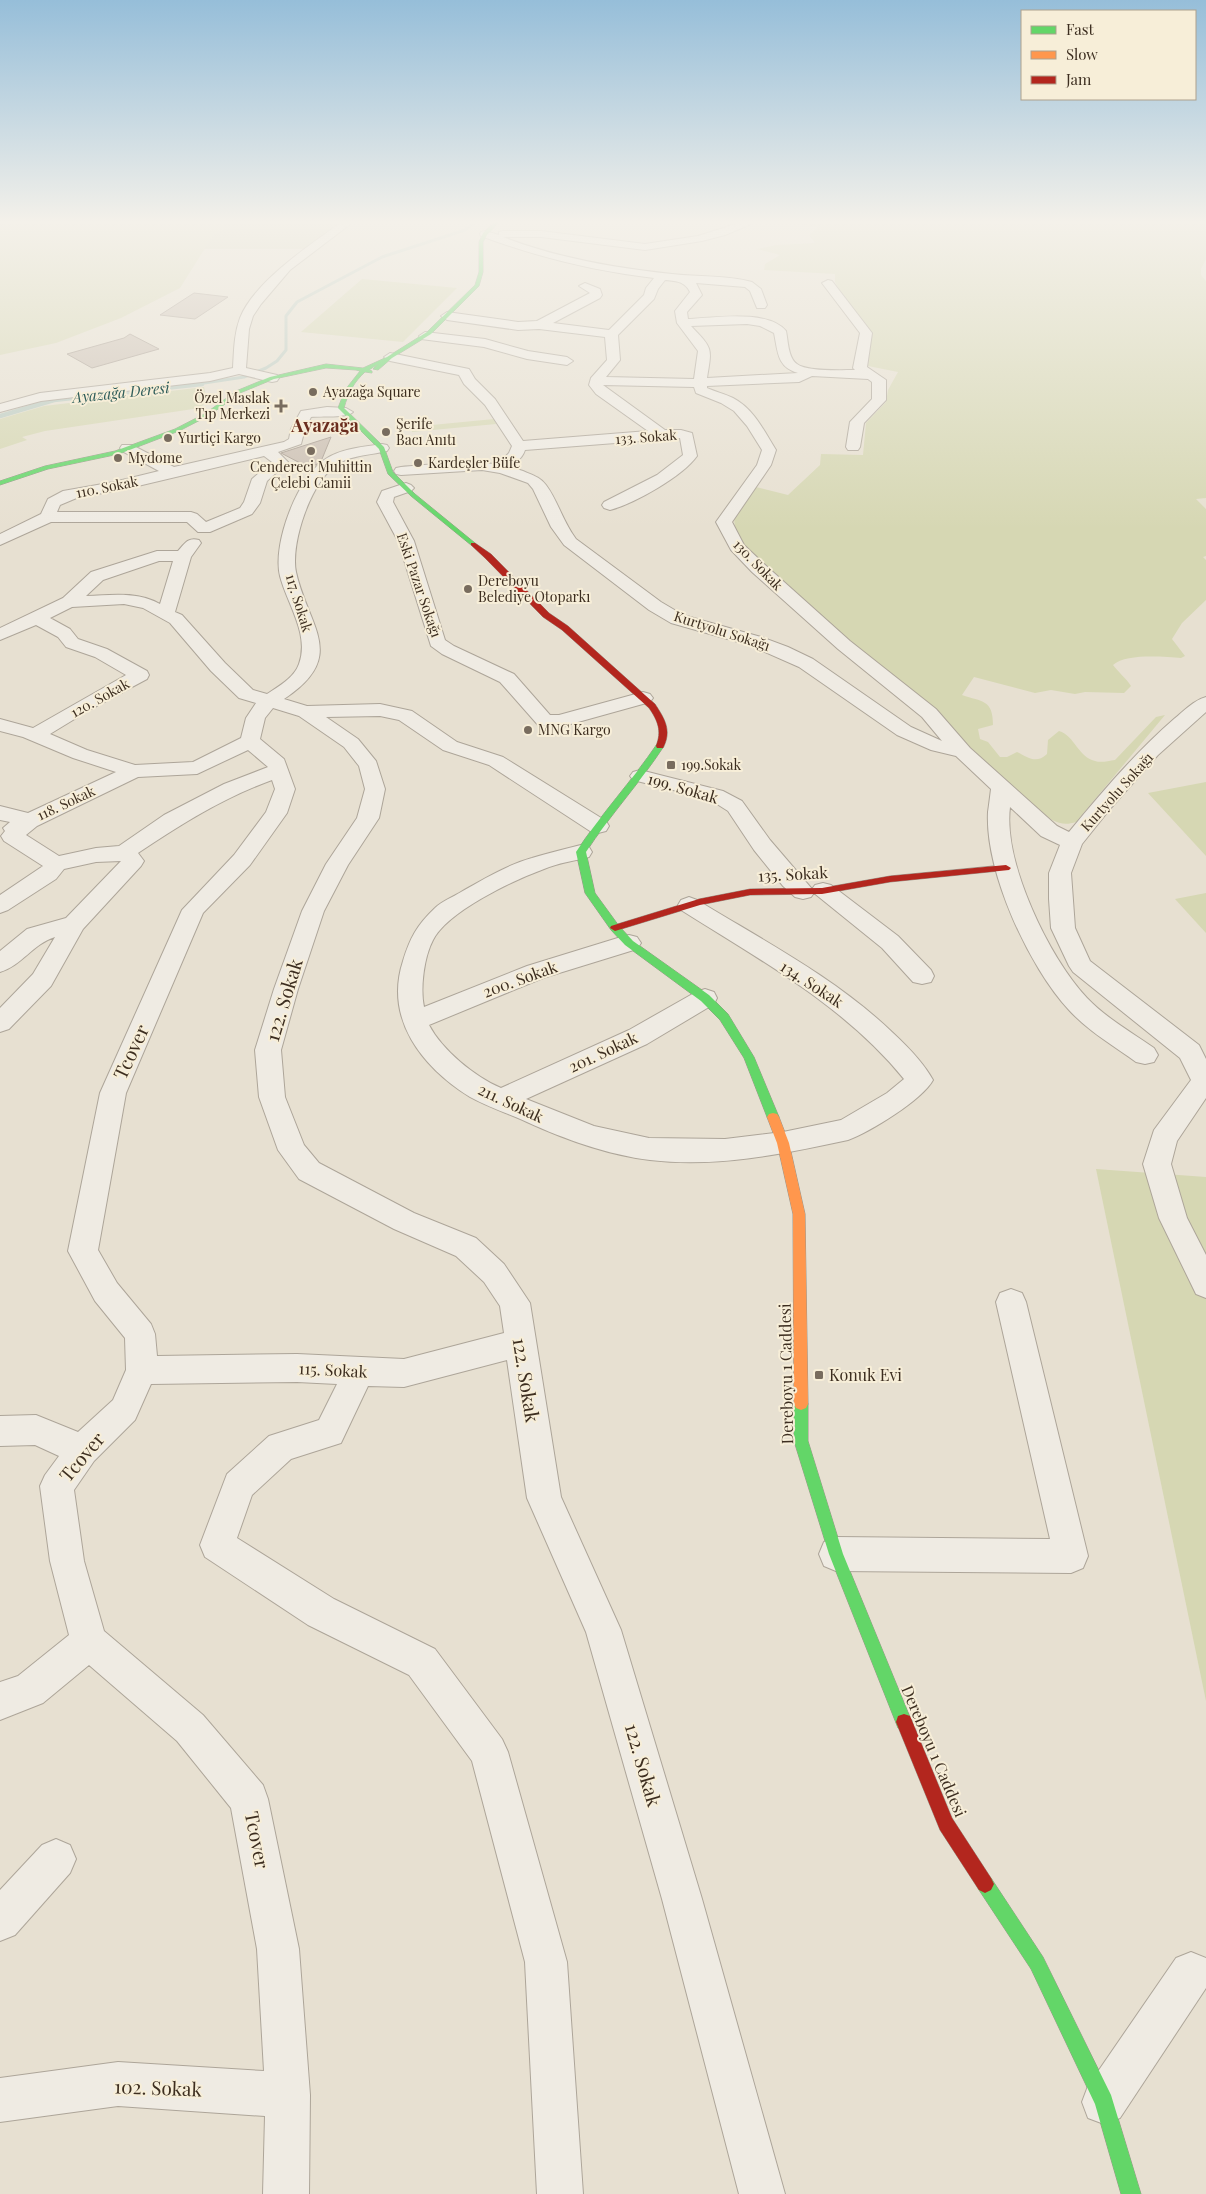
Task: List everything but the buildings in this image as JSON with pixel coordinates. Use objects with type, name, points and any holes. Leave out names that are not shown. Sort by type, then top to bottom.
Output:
[{"type":"street","points":[[240,370],[244,324]]},
{"type":"street","points":[[438,324],[425,336],[389,357],[380,360],[364,374],[351,398],[349,411],[385,447],[402,479],[492,552],[534,599],[643,698],[661,718],[666,731],[662,742],[640,776],[598,826],[581,852]]},
{"type":"street","points":[[507,324],[539,325],[612,334]]},
{"type":"street","points":[[622,324],[612,334],[614,360],[596,381],[596,386],[662,434]]},
{"type":"street","points":[[684,324],[686,330],[704,347],[705,355],[700,383]]},
{"type":"street","points":[[766,324],[780,332],[785,358],[792,367],[809,372],[870,375]]},
{"type":"street","points":[[853,447],[857,422],[879,400],[878,380],[860,368],[866,333],[859,324]]},
{"type":"street","points":[[497,346],[518,326]]},
{"type":"street","points":[[425,336],[497,346],[527,355],[567,361]]},
{"type":"street","points":[[389,357],[464,372],[469,381],[490,402],[518,451]]},
{"type":"street","points":[[0,481],[37,470],[104,456],[127,448],[198,420],[238,392],[272,378],[326,366],[364,374]]},
{"type":"street","points":[[0,408],[40,397],[210,378],[240,370],[272,378]]},
{"type":"street","points":[[221,405],[267,384],[305,373],[320,371],[364,374]]},
{"type":"street","points":[[596,381],[700,383],[721,380],[799,378],[809,372]]},
{"type":"street","name":"130. Sokak","points":[[700,383],[701,390],[732,403],[742,411],[769,450],[767,462],[738,499],[724,522],[737,547],[844,645],[929,713],[963,752]]},
{"type":"street","name":"110. Sokak","points":[[48,517],[53,502],[65,495],[82,490],[112,487],[290,445],[296,441],[298,429],[304,418],[331,416],[349,411]]},
{"type":"street","name":"133. Sokak","points":[[518,451],[662,434],[681,434],[687,436],[690,456],[667,477],[610,505]]},
{"type":"street","name":"117. Sokak","points":[[269,702],[284,693],[302,676],[309,662],[310,639],[286,564],[287,550],[296,519],[308,492],[320,472],[334,460],[385,447]]},
{"type":"street","points":[[127,448],[172,472]]},
{"type":"street","points":[[166,614],[183,556],[204,528],[246,511],[252,503],[260,479],[281,462],[267,451]]},
{"type":"street","points":[[495,467],[518,451],[551,458]]},
{"type":"street","name":"Kurtyolu Sokağı","points":[[402,479],[482,466],[495,467],[533,480],[540,487],[559,527],[570,542],[655,606],[677,619],[755,641],[782,651],[806,663],[904,731],[938,746],[963,752],[1049,831],[1072,842],[1100,806],[1151,753],[1183,720],[1206,703]]},
{"type":"street","name":"Eski Pazar Sokağı","points":[[402,479],[387,494],[385,502],[406,541],[437,642],[448,650],[508,678],[545,721],[560,720],[643,698]]},
{"type":"street","points":[[0,540],[48,517],[191,518],[204,528]]},
{"type":"street","points":[[0,636],[68,602],[97,576],[158,556],[183,556]]},
{"type":"street","points":[[68,602],[124,599],[148,604],[176,619],[218,667],[246,694],[306,712],[380,710],[405,715],[450,746],[496,761],[598,826]]},
{"type":"street","name":"120. Sokak","points":[[35,735],[84,705],[140,675],[101,653],[72,643],[64,632],[37,618]]},
{"type":"street","points":[[0,726],[35,735],[80,754],[134,771],[197,768],[250,741],[258,712],[269,702]]},
{"type":"street","name":"122. Sokak","points":[[306,712],[351,744],[369,765],[375,789],[368,818],[337,864],[313,911],[286,989],[268,1050],[272,1097],[292,1150],[309,1171],[404,1221],[466,1247],[494,1273],[515,1303],[544,1498],[603,1630],[682,1899],[762,2194]]},
{"type":"street","points":[[0,905],[48,874],[56,864],[96,855],[125,852],[172,820],[231,788],[279,770],[277,763],[250,741]]},
{"type":"street","name":"Tcover","points":[[279,770],[284,789],[276,813],[242,860],[193,910],[156,1000],[113,1093],[83,1251],[106,1292],[140,1334],[142,1370],[124,1410],[82,1450],[58,1486],[67,1561],[89,1642],[190,1728],[248,1799],[278,1949],[288,2095],[286,2194]]},
{"type":"street","name":"118. Sokak","points":[[0,835],[134,771]]},
{"type":"street","name":"199. Sokak","points":[[640,776],[716,795],[735,806],[762,845],[791,881],[813,891],[890,942],[922,976]]},
{"type":"street","points":[[1002,788],[998,800],[998,815],[1006,868],[1033,936],[1061,984],[1079,1005],[1145,1055]]},
{"type":"street","points":[[0,813],[30,820]]},
{"type":"street","points":[[30,820],[12,836],[56,864]]},
{"type":"street","points":[[1072,842],[1060,873],[1060,899],[1063,928],[1082,966],[1190,1052],[1204,1081],[1164,1138],[1157,1164],[1173,1218],[1206,1284]]},
{"type":"street","points":[[0,1023],[42,980],[74,924],[133,861],[125,852]]},
{"type":"street","name":"Dereboyu 1 Caddesi","points":[[581,852],[590,893],[622,935],[705,998],[724,1017],[750,1056],[783,1143],[799,1214],[801,1441],[836,1554],[946,1824],[1037,1963],[1104,2102],[1130,2194]]},
{"type":"street","name":"211. Sokak","points":[[581,852],[538,863],[500,879],[444,912],[422,937],[411,972],[410,1001],[414,1021],[424,1040],[452,1069],[480,1090],[499,1100],[594,1136],[648,1148],[685,1151],[725,1150],[783,1143],[848,1129],[896,1100],[920,1080]]},
{"type":"street","name":"135. Sokak","points":[[622,935],[689,905],[749,892],[776,890],[813,891],[926,874],[1006,868]]},
{"type":"street","name":"134. Sokak","points":[[689,905],[856,1012],[901,1054],[920,1080]]},
{"type":"street","points":[[0,964],[35,935],[74,924]]},
{"type":"street","name":"200. Sokak","points":[[414,1021],[622,935]]},
{"type":"street","name":"201. Sokak","points":[[499,1100],[638,1037],[705,998]]},
{"type":"street","points":[[836,1554],[1071,1556],[1011,1302]]},
{"type":"street","name":"115. Sokak","points":[[142,1370],[297,1368],[404,1373],[520,1344]]},
{"type":"street","points":[[359,1371],[330,1432],[281,1448],[239,1485],[217,1545],[321,1612],[422,1662],[489,1752],[546,1962],[560,2194]]},
{"type":"street","points":[[0,1431],[36,1430],[82,1450]]},
{"type":"street","points":[[0,1701],[30,1690],[89,1642]]},
{"type":"street","points":[[0,1920],[56,1858]]},
{"type":"street","points":[[1104,2102],[1191,1972]]},
{"type":"street","name":"102. Sokak","points":[[0,2100],[118,2084],[288,2095]]},
{"type":"green space","points":[[0,324],[104,324],[56,343],[0,355]]},
{"type":"green space","points":[[310,324],[421,324],[403,342],[301,332]]},
{"type":"green space","points":[[863,324],[1206,324],[1206,498],[1196,499],[1206,509],[1206,556],[1203,557],[1206,560],[1206,600],[1182,623],[1172,639],[1185,656],[1181,658],[1136,657],[1119,661],[1113,665],[1131,686],[1124,693],[1085,692],[1075,694],[1051,690],[1035,693],[974,677],[962,695],[985,703],[991,710],[993,725],[978,729],[980,739],[988,742],[1000,757],[1007,757],[1017,752],[1032,759],[1039,759],[1047,754],[1048,740],[1059,731],[1069,737],[1089,759],[1100,762],[1115,760],[1156,717],[1165,715],[1076,822],[1064,824],[1052,820],[1008,785],[745,546],[735,528],[734,518],[756,487],[788,495],[820,465],[821,454],[863,455],[866,423],[886,402],[888,390],[898,372],[868,366],[871,335]]},
{"type":"green space","points":[[204,387],[207,401],[200,408],[45,431],[22,437],[27,440],[0,449],[0,419],[44,406]]},
{"type":"green space","points":[[494,419],[496,424],[412,432],[411,427]]},
{"type":"green space","points":[[1206,782],[1206,856],[1148,793]]},
{"type":"green space","points":[[1206,893],[1206,933],[1175,899]]},
{"type":"green space","points":[[1096,1169],[1206,1177],[1206,1701]]},
{"type":"waterway","name":"Ayazağa Deresi","points":[[191,385],[244,377],[277,361],[286,350],[286,324]]},
{"type":"waterway","name":"Ayazağa Deresi","points":[[0,416],[54,400],[202,384]]},
{"type":"traffic: fast","points":[[376,369],[390,357],[429,333],[438,324]]},
{"type":"traffic: fast","points":[[389,358],[372,365],[358,376],[348,390],[341,408],[382,448],[390,473],[413,495],[473,544]]},
{"type":"traffic: fast","points":[[0,483],[47,467],[117,453],[177,430],[208,414],[238,392],[272,378],[326,366],[356,368],[370,372]]},
{"type":"traffic: fast","points":[[660,746],[646,767],[598,826],[581,852],[590,893],[615,928],[629,943],[705,998],[724,1017],[749,1057],[773,1117]]},
{"type":"traffic: fast","points":[[801,1404],[801,1441],[836,1554],[904,1722]]},
{"type":"traffic: fast","points":[[985,1884],[1037,1963],[1104,2102],[1131,2194]]},
{"type":"traffic: slow","points":[[773,1117],[783,1143],[799,1214],[801,1404]]},
{"type":"traffic: jam","points":[[473,544],[488,556],[546,615],[565,628],[652,706],[663,725],[664,735],[660,746]]},
{"type":"traffic: jam","points":[[615,928],[699,902],[750,892],[822,891],[890,879],[1006,868]]},
{"type":"traffic: jam","points":[[904,1722],[946,1824],[985,1884]]},
{"type":"place","name":"Ayazağa Square","points":[[313,392]]},
{"type":"place","name":"Özel Maslak Tıp Merkezi","points":[[281,406]]},
{"type":"place","name":"Şerife Bacı Anıtı","points":[[386,432]]},
{"type":"place","name":"Yurtiçi Kargo","points":[[168,438]]},
{"type":"place","name":"Cendereci Muhittin Çelebi Camii","points":[[311,451]]},
{"type":"place","name":"Mydome","points":[[118,458]]},
{"type":"place","name":"Kardeşler Büfe","points":[[418,463]]},
{"type":"place","name":"Dereboyu Belediye Otoparkı","points":[[468,589]]},
{"type":"place","name":"MNG Kargo","points":[[528,730]]},
{"type":"place","name":"199.Sokak","points":[[671,765]]},
{"type":"place","name":"Konuk Evi","points":[[819,1375]]},
{"type":"district","name":"Ayazağa","points":[[325,426]]}]
